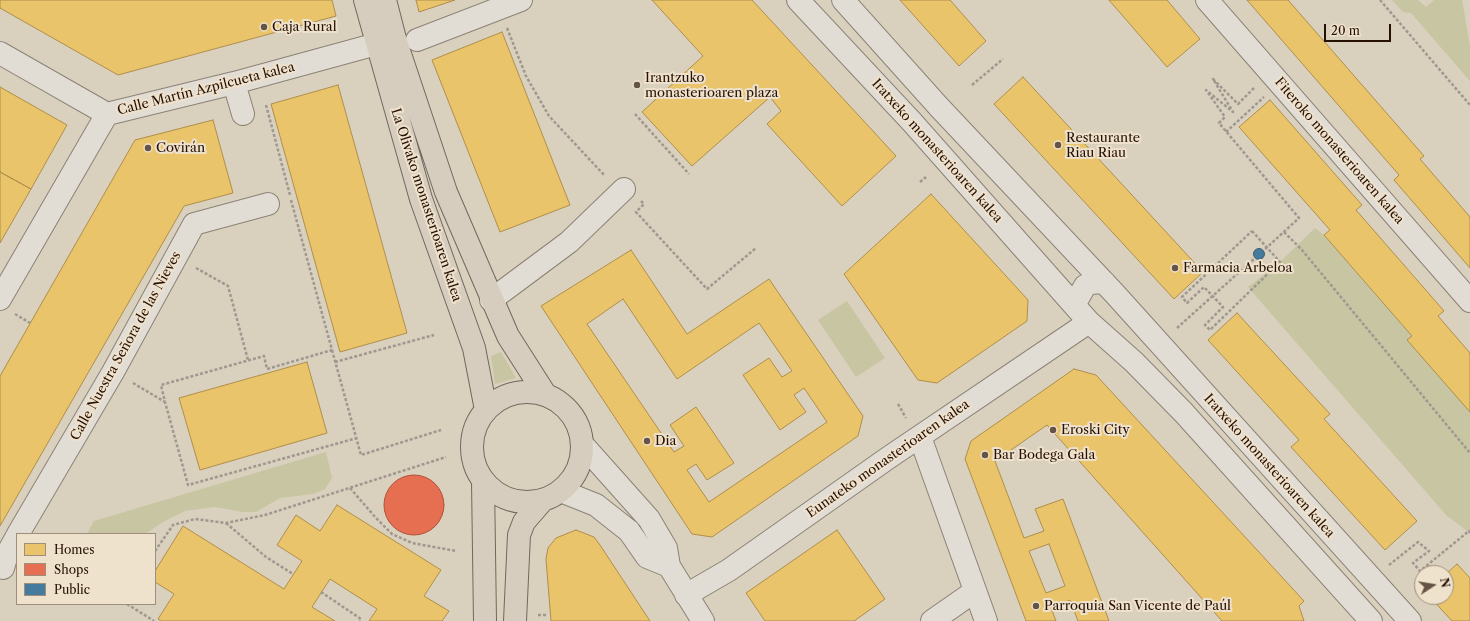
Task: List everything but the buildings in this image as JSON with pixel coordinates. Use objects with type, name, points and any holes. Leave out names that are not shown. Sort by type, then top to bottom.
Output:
[{"type":"main road","name":"La Olivako monasterioaren kalea","points":[[365,0],[386,41],[491,300],[508,336],[545,394]]},
{"type":"main road","name":"La Olivako monasterioaren kalea","points":[[385,0],[386,41],[421,198],[474,348],[486,410]]},
{"type":"main road","points":[[515,621],[519,535],[524,522],[572,480],[579,466],[583,445],[571,414],[559,403],[545,394],[528,392],[513,393],[498,400],[486,410],[475,428],[472,453],[476,468],[483,481],[496,492],[512,500],[526,502],[552,496]]},
{"type":"main road","points":[[483,481],[485,621]]},
{"type":"street","points":[[417,40],[521,0]]},
{"type":"street","name":"Iratxeko monasterioaren kalea","points":[[798,0],[912,122],[1097,330],[1134,362],[1184,413],[1371,621]]},
{"type":"street","name":"Iratxeko monasterioaren kalea","points":[[843,0],[966,136],[1104,282],[1410,621]]},
{"type":"street","name":"Fiteroko monasterioaren kalea","points":[[1207,0],[1470,301]]},
{"type":"street","name":"Calle Martín Azpilcueta kalea","points":[[0,299],[107,114],[234,83],[386,41]]},
{"type":"street","points":[[0,53],[107,114]]},
{"type":"street","points":[[234,83],[243,114]]},
{"type":"street","points":[[491,300],[632,194]]},
{"type":"street","name":"Calle Nuestra Señora de las Nieves","points":[[19,533],[113,372],[194,224],[268,204]]},
{"type":"street","points":[[1074,305],[1085,286],[1090,283],[1104,282]]},
{"type":"street","points":[[1097,330],[1115,335],[1127,320],[1129,310]]},
{"type":"street","name":"Eunateko monasterioaren kalea","points":[[686,595],[729,570],[920,437],[1097,330]]},
{"type":"street","points":[[920,437],[986,621]]},
{"type":"street","points":[[583,445],[649,519],[666,548],[669,566],[702,621]]},
{"type":"street","points":[[552,496],[596,505],[629,530],[646,557],[669,566]]},
{"type":"street","name":"Calle Nuestra Señora de las Nieves","points":[[3,568],[6,554],[16,538]]},
{"type":"street","points":[[932,621],[975,591]]},
{"type":"path","points":[[1380,0],[1470,105]]},
{"type":"path","points":[[500,9],[526,76],[549,116],[604,177],[608,173]]},
{"type":"path","points":[[972,85],[1004,59]]},
{"type":"path","points":[[1264,250],[1299,218],[1219,123],[1225,117],[1206,90],[1233,112],[1213,79],[1238,104],[1275,77]]},
{"type":"path","points":[[1226,132],[1275,77]]},
{"type":"path","points":[[264,99],[361,455],[441,430]]},
{"type":"path","points":[[635,114],[689,174]]},
{"type":"path","points":[[920,182],[926,176]]},
{"type":"path","points":[[632,194],[644,204],[636,212],[707,289],[756,248]]},
{"type":"path","points":[[1252,231],[1280,262],[1210,330],[1205,325],[1223,308],[1212,296],[1204,287],[1187,303],[1182,297],[1252,231]]},
{"type":"path","points":[[1284,232],[1302,250],[1470,453]]},
{"type":"path","points":[[176,258],[228,286],[248,360]]},
{"type":"path","points":[[1159,343],[1255,258]]},
{"type":"path","points":[[335,362],[434,334]]},
{"type":"path","points":[[332,350],[267,369],[264,356],[161,385],[188,485],[357,438]]},
{"type":"path","points":[[898,404],[906,418]]},
{"type":"path","points":[[156,550],[173,525],[195,519],[226,523],[265,515],[446,457]]},
{"type":"path","points":[[350,488],[392,534],[412,543],[456,552]]},
{"type":"path","points":[[226,523],[266,557],[293,574]]},
{"type":"path","points":[[1388,566],[1418,542],[1428,551],[1413,563],[1420,571],[1469,531],[1470,533]]},
{"type":"path","points":[[321,592],[361,619],[360,621]]},
{"type":"path","points":[[130,605],[154,621]]},
{"type":"shaded area","points":[[1392,0],[1418,0],[1426,7],[1434,0],[1462,0],[1470,46],[1470,81],[1411,13],[1403,12]]},
{"type":"shaded area","points":[[1315,228],[1324,235],[1412,336],[1470,412],[1470,533],[1446,515],[1248,287],[1280,262]]},
{"type":"shaded area","points":[[847,301],[885,358],[856,377],[818,320]]},
{"type":"shaded area","points":[[501,352],[516,378],[495,384],[491,356]]},
{"type":"shaded area","points":[[326,452],[332,478],[325,489],[313,494],[280,498],[256,512],[242,512],[215,507],[185,511],[163,522],[146,533],[88,533],[94,521]]},
{"type":"place","name":"Caja Rural","points":[[264,27]]},
{"type":"place","name":"Irantzuko monasterioaren plaza","points":[[637,85]]},
{"type":"place","name":"Restaurante Riau Riau","points":[[1058,145]]},
{"type":"place","name":"Covirán","points":[[148,148]]},
{"type":"place","name":"Farmacia Arbeloa","points":[[1175,268]]},
{"type":"place","name":"Eroski City","points":[[1053,430]]},
{"type":"place","name":"Dia","points":[[647,441]]},
{"type":"place","name":"Bar Bodega Gala","points":[[985,455]]},
{"type":"place","name":"Parroquia San Vicente de Paúl","points":[[1036,606]]}]
